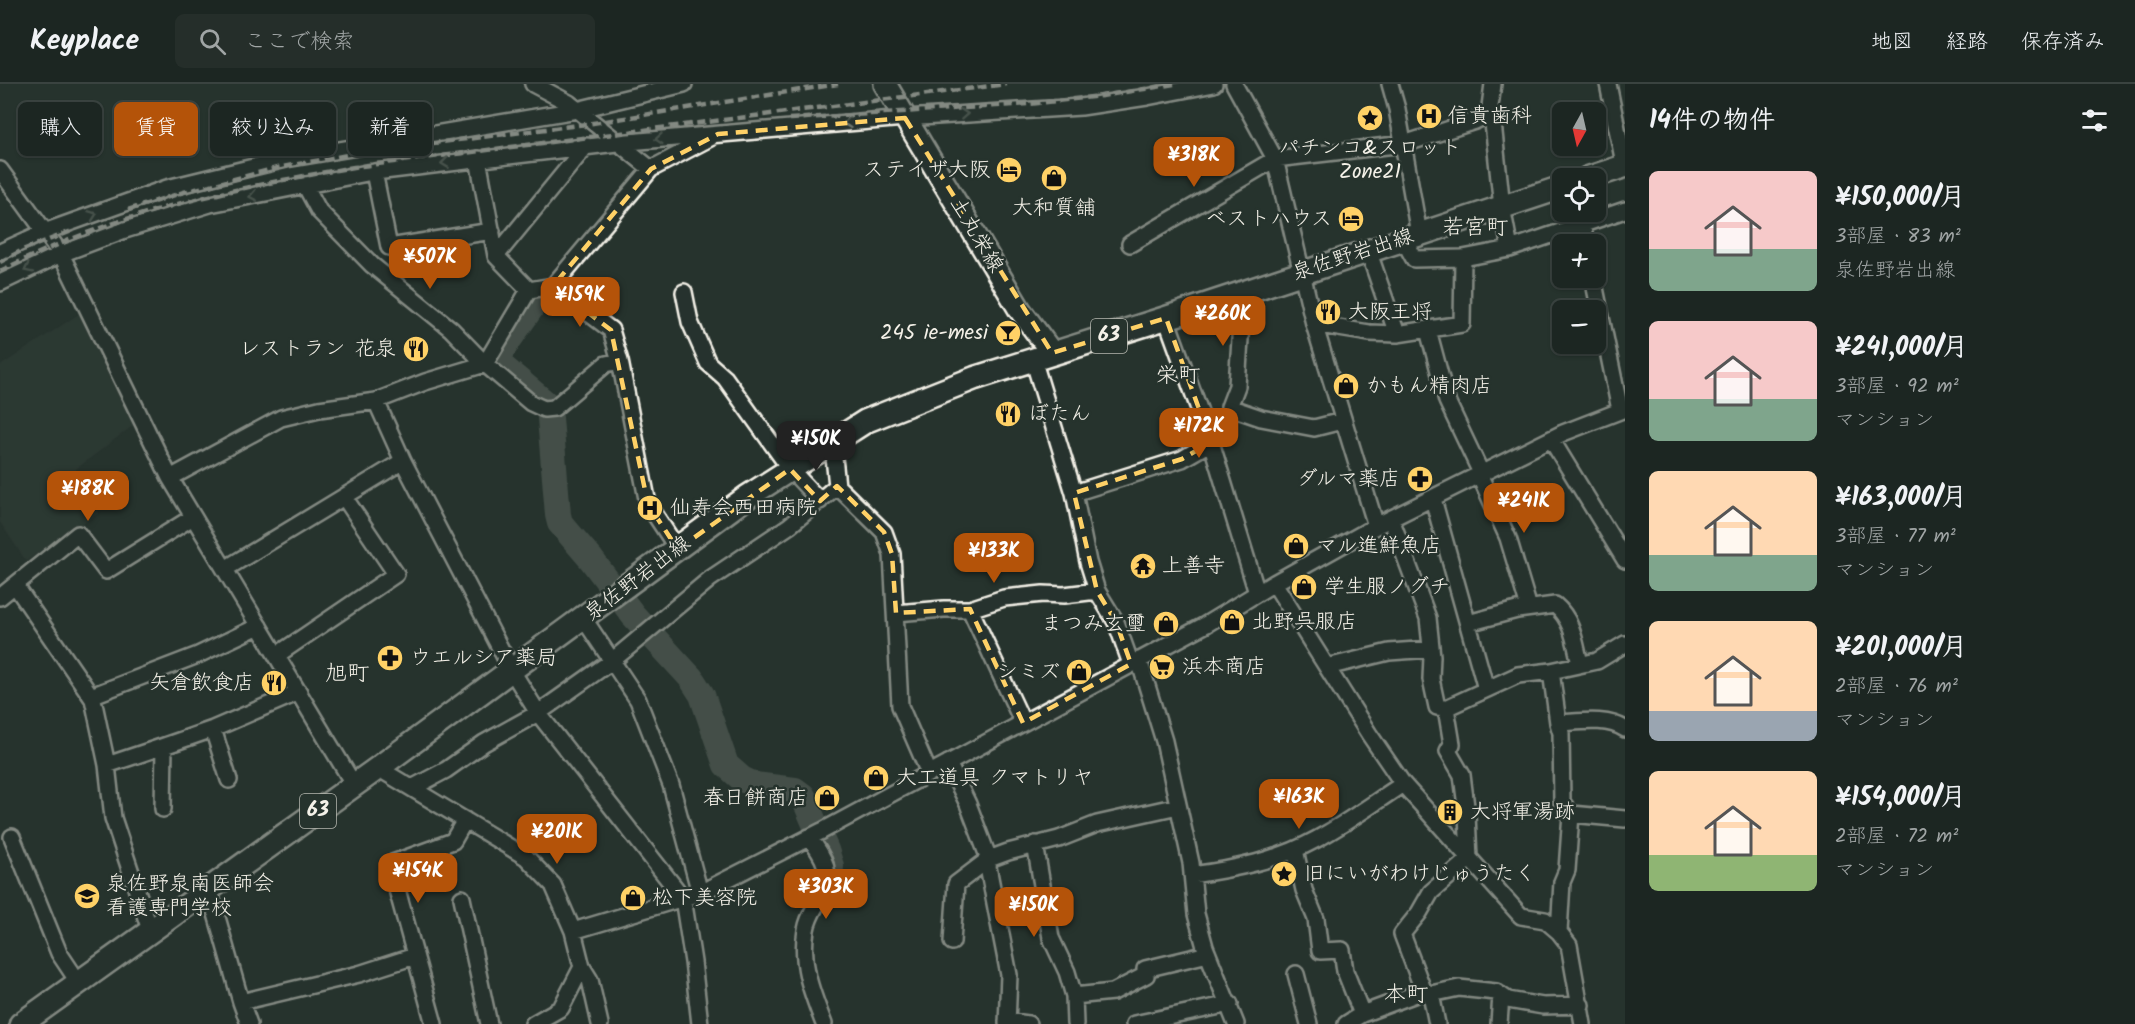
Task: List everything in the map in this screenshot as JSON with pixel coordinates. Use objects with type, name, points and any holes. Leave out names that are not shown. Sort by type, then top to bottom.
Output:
[{"type":"main road","name":"土丸栄線","points":[[885,84],[1020,310],[1042,356]]},
{"type":"main road","points":[[1606,173],[1625,167]]},
{"type":"main road","name":"泉佐野岩出線","points":[[21,1024],[584,619],[747,497],[879,415],[975,378],[1166,318],[1552,191]]},
{"type":"street","points":[[533,84],[568,103],[651,169]]},
{"type":"street","points":[[0,252],[44,232],[167,188],[286,159],[577,110],[684,84]]},
{"type":"street","points":[[0,283],[61,254],[125,230],[210,204],[374,172],[617,143],[905,118],[1081,107],[1147,98],[1214,84]]},
{"type":"street","points":[[1234,84],[1275,159],[1314,324],[1376,526]]},
{"type":"street","points":[[1390,84],[1404,144],[1414,259],[1463,258],[1510,249],[1625,210]]},
{"type":"street","points":[[1493,84],[1489,114],[1493,123],[1502,207],[1510,249]]},
{"type":"street","points":[[1608,84],[1625,167]]},
{"type":"street","points":[[1130,244],[1275,159],[1404,144],[1475,121],[1489,114]]},
{"type":"street","points":[[170,478],[281,418],[320,409],[376,401],[425,382],[485,364],[529,291],[553,286],[651,169],[718,134]]},
{"type":"street","points":[[496,256],[586,146]]},
{"type":"street","points":[[478,159],[496,256],[529,291]]},
{"type":"street","points":[[0,170],[61,254],[170,478],[354,785]]},
{"type":"street","points":[[374,172],[389,247]]},
{"type":"street","points":[[305,185],[319,211],[372,266],[451,328],[485,364],[531,403],[549,408],[606,364],[620,361]]},
{"type":"street","points":[[1582,224],[1584,234]]},
{"type":"street","points":[[372,266],[389,247],[492,231]]},
{"type":"street","points":[[1368,250],[1397,334]]},
{"type":"street","points":[[1314,324],[1369,333],[1397,334],[1462,324],[1463,258]]},
{"type":"street","points":[[553,286],[611,330],[620,361],[648,504],[670,539],[681,547]]},
{"type":"street","points":[[573,931],[700,893],[1205,625],[1274,582],[1376,526],[1551,439],[1623,410],[1595,288]]},
{"type":"street","points":[[684,292],[690,322],[708,363],[725,378],[790,469],[820,501]]},
{"type":"street","points":[[1243,292],[1237,386],[1229,407],[1261,418],[1314,429],[1342,421]]},
{"type":"street","points":[[1166,318],[1211,442],[1257,592]]},
{"type":"street","points":[[1428,330],[1447,401],[1508,538],[1529,608]]},
{"type":"street","points":[[1042,356],[1096,591],[1116,622],[1135,662],[1164,741],[1192,875],[1196,914],[1208,954],[1230,1004],[1236,1024]]},
{"type":"street","points":[[376,401],[403,461],[512,671],[538,713],[683,898],[700,1024]]},
{"type":"street","points":[[1551,439],[1625,560]]},
{"type":"street","points":[[1074,493],[1182,459],[1211,442]]},
{"type":"street","points":[[825,447],[834,457],[837,486],[884,532],[892,554],[900,706],[929,773]]},
{"type":"street","points":[[225,569],[403,461]]},
{"type":"street","points":[[412,788],[446,770],[484,743],[538,713],[613,660],[710,579],[789,526],[837,486]]},
{"type":"street","points":[[277,655],[396,574],[344,497]]},
{"type":"street","points":[[1433,499],[1486,689]]},
{"type":"street","points":[[0,597],[78,534],[106,571],[193,517]]},
{"type":"street","points":[[1393,518],[1428,618],[1431,679],[1437,707],[1446,708],[1518,675],[1551,671],[1597,661],[1625,644]]},
{"type":"street","points":[[1274,582],[1403,784],[1521,916],[1545,920],[1569,945],[1583,1024]]},
{"type":"street","points":[[15,585],[91,696],[107,765],[113,819],[150,930]]},
{"type":"street","points":[[896,613],[970,609],[1004,598],[1096,591]]},
{"type":"street","points":[[1468,623],[1529,608],[1555,605],[1570,623],[1580,664]]},
{"type":"street","points":[[970,609],[1023,723]]},
{"type":"street","points":[[584,619],[638,700],[672,785],[700,893]]},
{"type":"street","points":[[91,696],[198,655],[259,626]]},
{"type":"street","points":[[1327,667],[1389,652],[1431,649]]},
{"type":"street","points":[[1551,671],[1561,733],[1562,802],[1570,814],[1567,870],[1562,882],[1559,932]]},
{"type":"street","points":[[107,765],[213,729],[298,692]]},
{"type":"street","points":[[1446,708],[1452,744],[1448,751],[1462,775],[1469,859]]},
{"type":"street","points":[[1558,723],[1600,722],[1617,724],[1625,729]]},
{"type":"street","points":[[213,729],[229,780]]},
{"type":"street","points":[[164,746],[164,809]]},
{"type":"street","points":[[948,763],[968,804],[989,860],[988,867],[1009,975],[1007,1023],[1028,1024]]},
{"type":"street","points":[[378,768],[526,857],[553,885],[573,931],[582,967],[590,980],[600,1024]]},
{"type":"street","points":[[1192,875],[1232,870],[1295,850],[1403,784]]},
{"type":"street","points":[[952,942],[956,884],[989,860],[1008,852],[1059,839],[1097,824],[1178,806]]},
{"type":"street","points":[[1570,814],[1625,819]]},
{"type":"street","points":[[434,1024],[390,864],[453,842],[465,820]]},
{"type":"street","points":[[815,834],[827,866],[826,879],[806,929],[804,954],[813,997],[824,1024]]},
{"type":"street","points":[[12,837],[59,953],[79,983]]},
{"type":"street","points":[[1035,844],[1051,938],[1067,972],[1074,996],[1076,1024]]},
{"type":"street","points":[[1295,850],[1304,890],[1316,919],[1320,951],[1342,950],[1345,971],[1362,1014]]},
{"type":"street","points":[[1437,1024],[1428,992],[1402,934],[1419,913],[1431,892],[1469,859]]},
{"type":"street","points":[[209,889],[249,1024]]},
{"type":"street","points":[[462,898],[489,1024]]},
{"type":"street","points":[[1074,996],[1113,992],[1146,975],[1145,969],[1208,954]]},
{"type":"street","points":[[241,1002],[359,974],[415,956]]},
{"type":"street","points":[[533,1024],[561,1008],[582,967]]},
{"type":"street","points":[[1296,974],[1309,1024]]},
{"type":"street","points":[[1346,1024],[1362,1014],[1428,992],[1459,988],[1496,992],[1508,1000],[1544,1005],[1581,1005]]},
{"type":"street","points":[[1499,1024],[1501,995]]},
{"type":"street","points":[[1134,1024],[1230,1004]]},
{"type":"highlighted area","points":[[905,118],[1052,353],[1166,318],[1211,442],[1182,459],[1074,493],[1097,591],[1116,622],[1131,664],[1023,723],[970,609],[896,613],[892,554],[884,532],[837,486],[820,501],[790,469],[681,547],[671,539],[648,504],[611,330],[553,286],[651,169],[718,134]]},
{"type":"shaded area","points":[[79,314],[135,424],[76,469],[99,513],[26,561],[0,522],[0,366]]},
{"type":"waterway","points":[[536,301],[499,354],[499,364],[549,406],[560,523],[591,559],[633,615],[691,678],[702,695],[726,765],[742,779],[755,785],[795,790],[803,796],[826,850],[831,866],[830,881]]},
{"type":"railway","points":[[128,210],[184,192],[277,168],[369,151],[587,124],[838,84]]},
{"type":"railway","points":[[0,271],[73,238],[176,204],[324,172],[1006,84]]},
{"type":"railway","points":[[789,119],[1029,104],[1102,96],[1174,84]]},
{"type":"railway","points":[[0,262],[25,249],[72,231]]},
{"type":"place","name":"信貴歯科","points":[[1429,116]]},
{"type":"place","name":"パチンコ&スロット Zone21","points":[[1370,118]]},
{"type":"place","name":"ステイザ大阪","points":[[1009,170]]},
{"type":"place","name":"大和質舗","points":[[1054,178]]},
{"type":"place","name":"ベストハウス","points":[[1351,219]]},
{"type":"place","name":"大阪王将","points":[[1328,312]]},
{"type":"place","name":"245 ie-mesi","points":[[1008,333]]},
{"type":"place","name":"レストラン 花泉","points":[[416,349]]},
{"type":"place","name":"かもん精肉店","points":[[1346,386]]},
{"type":"place","name":"ぼたん","points":[[1008,414]]},
{"type":"place","name":"ダルマ薬店","points":[[1420,479]]},
{"type":"place","name":"仙寿会西田病院","points":[[650,508]]},
{"type":"place","name":"マル進鮮魚店","points":[[1296,546]]},
{"type":"place","name":"上善寺","points":[[1143,566]]},
{"type":"place","name":"学生服ノグチ","points":[[1304,587]]},
{"type":"place","name":"北野呉服店","points":[[1232,622]]},
{"type":"place","name":"まつみ玄璽","points":[[1166,624]]},
{"type":"place","name":"ウエルシア薬局","points":[[390,658]]},
{"type":"place","name":"浜本商店","points":[[1162,667]]},
{"type":"place","name":"シミズ","points":[[1079,672]]},
{"type":"place","name":"矢倉飲食店","points":[[274,683]]},
{"type":"place","name":"大工道具 クマトリヤ","points":[[876,778]]},
{"type":"place","name":"春日餅商店","points":[[827,798]]},
{"type":"place","name":"大将軍湯跡","points":[[1450,812]]},
{"type":"place","name":"旧にいがわけじゅうたく","points":[[1284,874]]},
{"type":"place","name":"泉佐野泉南医師会 看護専門学校","points":[[87,896]]},
{"type":"place","name":"松下美容院","points":[[633,898]]},
{"type":"district","name":"若宮町","points":[[1475,228]]},
{"type":"district","name":"栄町","points":[[1178,376]]},
{"type":"district","name":"旭町","points":[[347,674]]},
{"type":"district","name":"本町","points":[[1406,995]]}]
